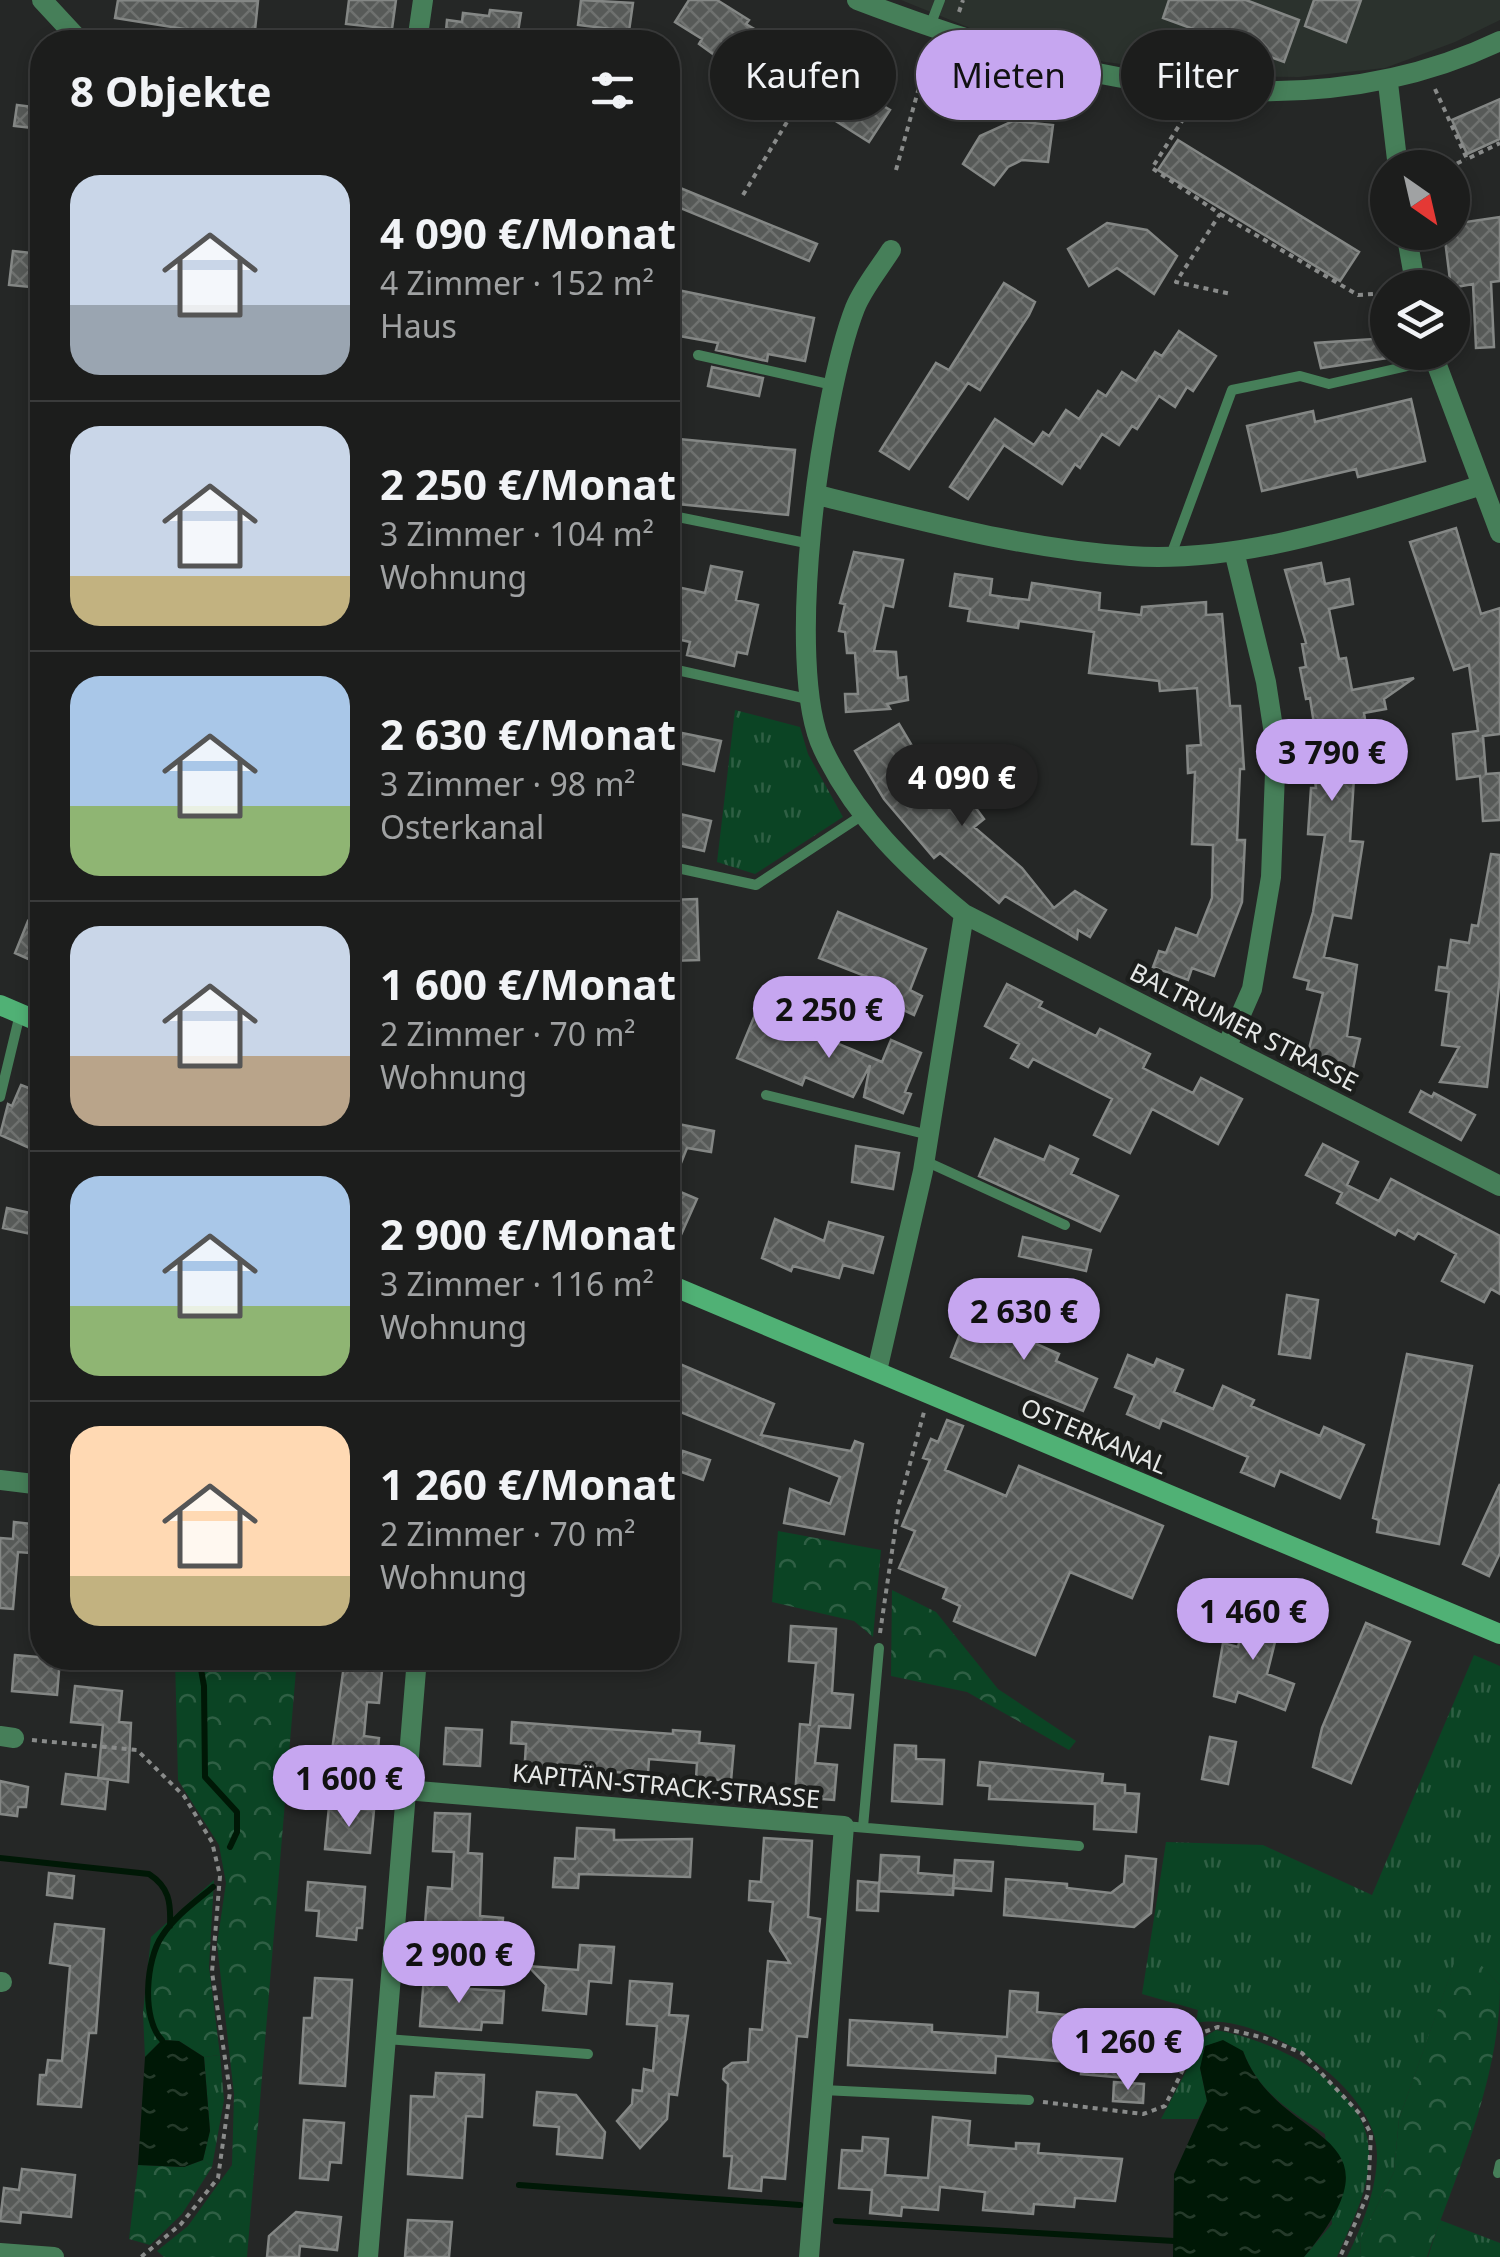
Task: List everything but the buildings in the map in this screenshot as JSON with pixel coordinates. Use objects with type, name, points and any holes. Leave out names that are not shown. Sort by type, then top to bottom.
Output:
[{"type":"main road","name":"OSTERKANAL","points":[[680,1289],[1500,1634]]},
{"type":"street","points":[[42,0],[70,30]]},
{"type":"street","points":[[418,30],[422,0]]},
{"type":"street","points":[[858,0],[975,44],[1121,78]]},
{"type":"street","points":[[1274,89],[1388,83],[1500,41]]},
{"type":"street","points":[[1388,83],[1396,150]]},
{"type":"street","name":"BALTRUMER STRASSE","points":[[890,250],[856,307],[826,412],[803,646],[820,745],[861,816],[908,867],[964,914],[1497,1177]]},
{"type":"street","points":[[1438,370],[1500,533]]},
{"type":"street","points":[[816,495],[1010,544],[1134,557],[1234,551],[1383,516],[1480,486]]},
{"type":"street","points":[[1226,1046],[1252,989],[1271,876],[1276,747],[1266,682],[1234,551]]},
{"type":"street","points":[[877,1372],[929,1135],[964,914]]},
{"type":"street","points":[[0,1480],[30,1484]]},
{"type":"street","points":[[368,2257],[416,1670]]},
{"type":"street","name":"KAPITÄN-STRACK-STRASSE","points":[[405,1790],[854,1827]]},
{"type":"street","points":[[809,2257],[822,2090],[854,1827]]},
{"type":"street","points":[[0,2253],[54,2257]]},
{"type":"lane","points":[[933,28],[940,0]]},
{"type":"lane","points":[[698,355],[834,385]]},
{"type":"lane","points":[[1170,554],[1232,390],[1300,376],[1329,384],[1381,370]]},
{"type":"lane","points":[[680,516],[812,544]]},
{"type":"lane","points":[[680,671],[813,700]]},
{"type":"lane","points":[[680,869],[756,885],[861,816]]},
{"type":"lane","points":[[0,1097],[10,1009]]},
{"type":"lane","points":[[766,1095],[929,1135]]},
{"type":"lane","points":[[924,1161],[1065,1226]]},
{"type":"lane","points":[[854,1827],[879,1648]]},
{"type":"lane","name":"KAPITÄN-STRACK-STRASSE","points":[[854,1827],[1079,1846]]},
{"type":"lane","points":[[386,2039],[588,2054]]},
{"type":"lane","points":[[822,2090],[1029,2100]]},
{"type":"path","points":[[896,170],[933,28]]},
{"type":"path","points":[[1427,71],[1463,150]]},
{"type":"path","points":[[743,194],[789,120]]},
{"type":"path","points":[[1183,120],[1152,168],[1220,214],[1358,294],[1370,294]]},
{"type":"path","points":[[1470,158],[1500,143]]},
{"type":"path","points":[[1220,214],[1176,282],[1231,294]]},
{"type":"path","points":[[879,1648],[882,1602],[899,1504],[929,1394]]},
{"type":"path","points":[[7,1737],[137,1750],[184,1796],[212,1842],[220,1876],[212,1972],[230,2092],[218,2178],[181,2224],[141,2257]]},
{"type":"path","points":[[1029,2100],[1144,2114],[1165,2106],[1201,2033],[1218,2026],[1302,2053],[1362,2116],[1371,2134],[1368,2194],[1340,2257]]},
{"type":"shaded area","points":[[901,0],[1500,0],[1500,20],[1455,42],[1385,68],[1299,77],[1274,77],[1274,30],[1121,30],[1121,64],[1101,61],[1101,30],[975,30]]},
{"type":"green space","points":[[735,710],[800,727],[808,754],[843,817],[755,874],[717,862]]},
{"type":"green space","points":[[778,1531],[881,1550],[873,1637],[854,1621],[772,1602]]},
{"type":"green space","points":[[892,1590],[936,1612],[998,1689],[1076,1741],[1069,1750],[967,1692],[891,1676]]},
{"type":"green space","points":[[1474,1655],[1500,1666],[1500,1985],[1461,1945],[1399,2119],[1394,2172],[1360,2240],[1361,2257],[1347,2257],[1368,2208],[1377,2155],[1372,2129],[1358,2104],[1337,2080],[1281,2041],[1222,2022],[1196,2023],[1198,2010],[1142,1994],[1166,1842],[1263,1845],[1372,1895]]},
{"type":"green space","points":[[175,1670],[296,1670],[247,2257],[164,2257],[157,2251],[188,2226],[232,2165],[234,2094],[217,1944],[226,1883],[219,1845],[178,1780]]},
{"type":"green space","points":[[214,1880],[209,1967],[220,2055],[204,2057],[179,2041],[162,2040],[145,2057],[143,2013],[151,1937]]},
{"type":"green space","points":[[1461,1944],[1500,1985],[1493,2054],[1475,2123],[1427,2257],[1361,2257],[1360,2240],[1394,2172],[1399,2119]]},
{"type":"green space","points":[[1216,2030],[1290,2055],[1336,2087],[1353,2106],[1365,2129],[1368,2167],[1359,2206],[1337,2257],[1304,2257],[1332,2224],[1325,2134],[1266,2089],[1243,2051],[1200,2068],[1207,2101],[1198,2119],[1161,2119],[1204,2037]]},
{"type":"green space","points":[[220,2055],[224,2100],[212,2167],[203,2160],[210,2130],[204,2057]]},
{"type":"green space","points":[[203,2160],[212,2167],[182,2214],[150,2245],[129,2239],[138,2165],[184,2167]]},
{"type":"green space","points":[[1440,2220],[1500,2243],[1500,2257],[1428,2257]]},
{"type":"water","points":[[162,2040],[179,2041],[204,2057],[210,2131],[203,2160],[184,2167],[138,2165],[145,2057]]},
{"type":"water","points":[[1223,2040],[1243,2051],[1260,2083],[1328,2142],[1342,2160],[1346,2183],[1334,2215],[1304,2257],[1173,2257],[1174,2174],[1207,2101],[1200,2068],[1205,2046]]},
{"type":"waterway","points":[[201,1670],[205,1777],[237,1812],[237,1832],[230,1847]]},
{"type":"waterway","points":[[0,1858],[149,1874],[167,1896],[170,1926]]},
{"type":"waterway","points":[[162,2040],[155,2030],[149,2004],[152,1959],[173,1922],[213,1887]]},
{"type":"waterway","points":[[519,2185],[800,2205]]},
{"type":"waterway","points":[[836,2221],[1174,2241]]}]
